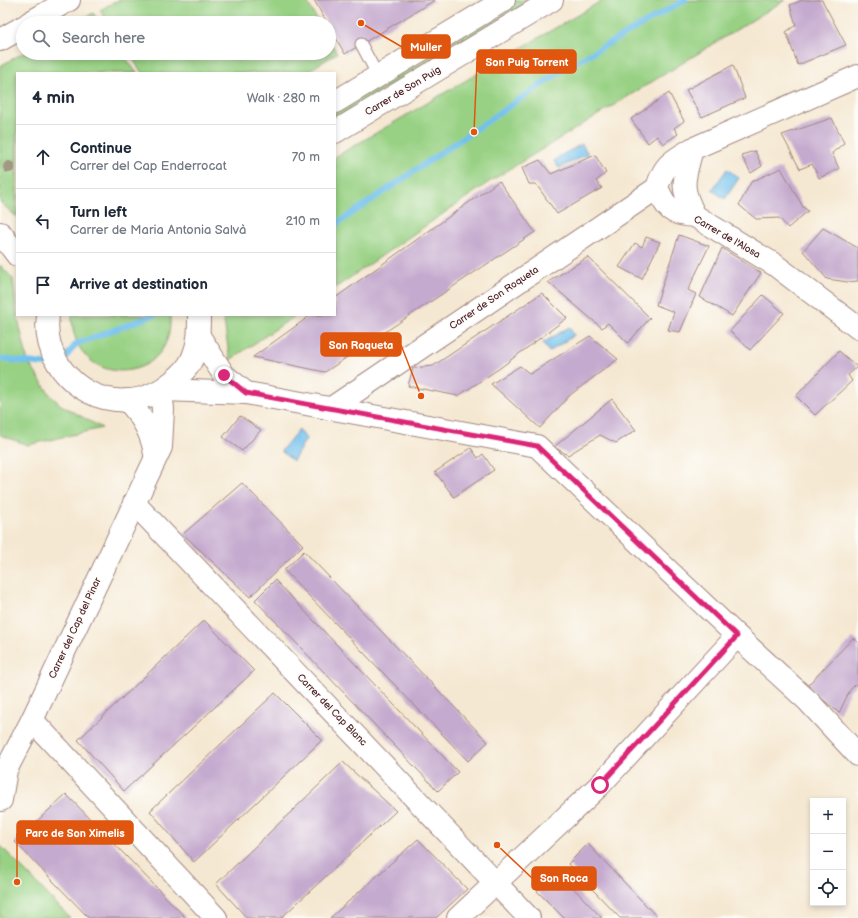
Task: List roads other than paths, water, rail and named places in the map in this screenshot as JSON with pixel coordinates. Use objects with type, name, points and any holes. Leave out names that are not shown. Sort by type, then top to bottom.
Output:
[{"type":"street","points":[[41,16],[69,0]]},
{"type":"street","points":[[336,101],[504,0]]},
{"type":"street","name":"Carrer de Son Puig","points":[[336,131],[552,0]]},
{"type":"street","points":[[0,40],[16,31]]},
{"type":"street","points":[[657,188],[661,174],[669,163],[692,150],[858,76]]},
{"type":"street","points":[[692,150],[683,184],[688,203],[695,216]]},
{"type":"street","name":"Carrer de l'Alosa","points":[[657,188],[666,208],[680,215],[695,216],[774,265],[858,328]]},
{"type":"street","name":"Carrer de Son Roqueta","points":[[330,409],[657,188]]},
{"type":"street","points":[[6,236],[16,253]]},
{"type":"street","points":[[47,317],[49,344],[58,365],[74,382],[93,395],[115,401],[138,400],[162,391],[180,375],[193,358],[199,336],[199,316]]},
{"type":"street","points":[[199,336],[224,375],[246,393]]},
{"type":"street","points":[[162,391],[246,393],[537,446],[737,636],[808,701],[858,755]]},
{"type":"street","name":"Carrer del Cap del Pinar","points":[[1,800],[6,770],[32,720],[161,447],[163,409],[162,391]]},
{"type":"street","points":[[127,400],[138,411],[147,426],[154,446],[155,457]]},
{"type":"street","name":"Carrer del Cap Blanc","points":[[134,503],[529,918]]},
{"type":"street","points":[[458,918],[600,785],[737,636]]},
{"type":"street","points":[[32,720],[216,918]]},
{"type":"lane","points":[[361,44],[378,76]]},
{"type":"water","points":[[582,144],[588,154],[559,168],[554,161],[558,157]]},
{"type":"water","points":[[727,169],[739,178],[725,199],[712,190]]},
{"type":"water","points":[[569,327],[574,335],[549,352],[543,343]]},
{"type":"water","points":[[299,429],[306,439],[293,461],[281,451]]},
{"type":"waterway","points":[[336,224],[564,69],[685,0]]},
{"type":"waterway","points":[[62,362],[76,344],[151,316]]},
{"type":"waterway","points":[[0,359],[54,365]]},
{"type":"place","name":"Muller","points":[[361,23]]},
{"type":"place","name":"Son Puig Torrent","points":[[474,132]]},
{"type":"place","name":"Son Roqueta","points":[[421,396]]},
{"type":"place","name":"Son Roca","points":[[497,845]]},
{"type":"place","name":"Parc de Son Ximelis","points":[[17,882]]}]
